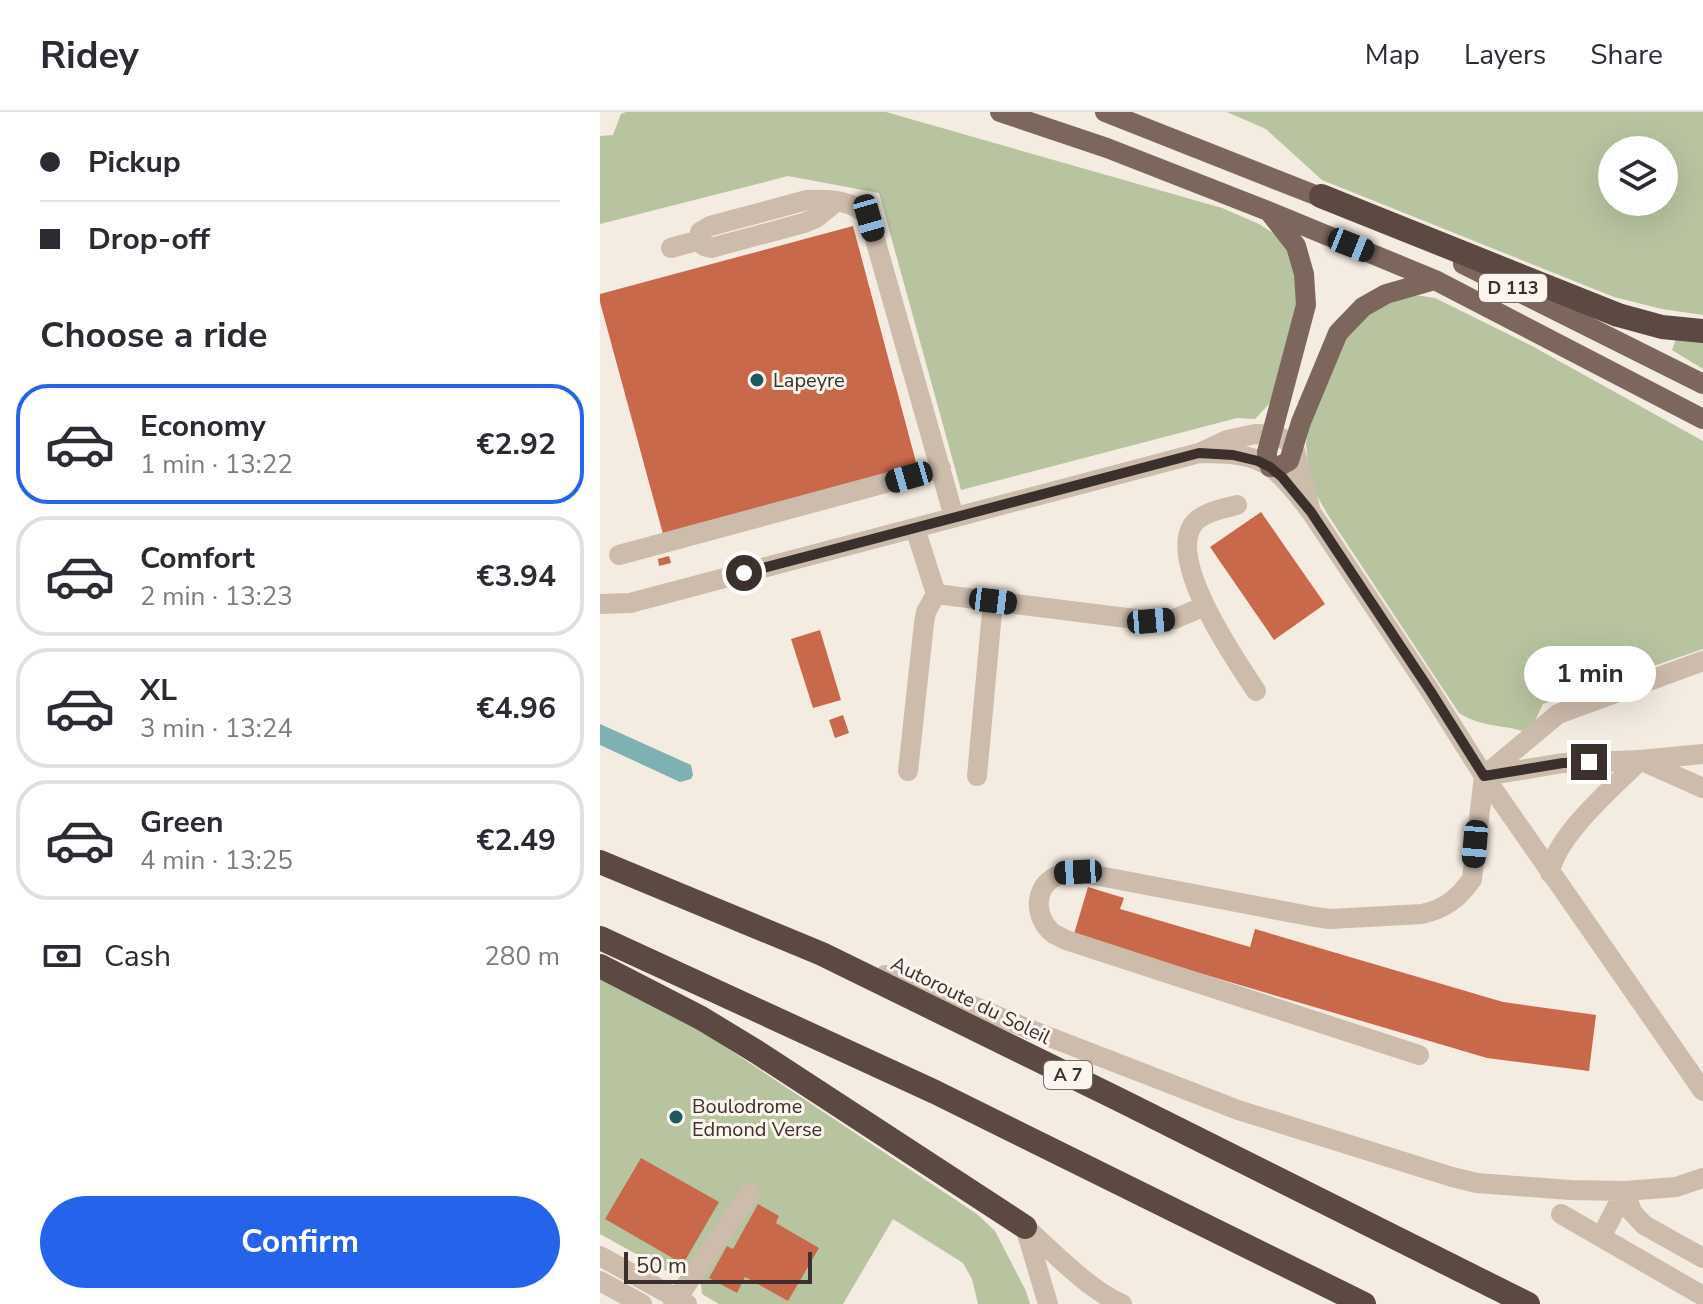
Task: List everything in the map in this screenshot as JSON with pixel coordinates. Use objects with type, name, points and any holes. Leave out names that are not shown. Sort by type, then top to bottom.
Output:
[{"type":"highway","points":[[1321,196],[1618,315],[1662,327],[1703,331]]},
{"type":"highway","name":"Autoroute du Soleil","points":[[600,862],[822,954],[1528,1304]]},
{"type":"highway","points":[[600,938],[935,1092],[1364,1304]]},
{"type":"highway","points":[[600,966],[701,1018],[757,1052],[1025,1227]]},
{"type":"main road","name":"D 113","points":[[1000,112],[1107,148],[1435,280],[1703,419]]},
{"type":"main road","name":"D 113","points":[[1105,112],[1321,196],[1703,384]]},
{"type":"main road","points":[[1268,211],[1296,246],[1304,274],[1306,305],[1271,434],[1267,457],[1270,467],[1278,467],[1289,461],[1301,422],[1338,333],[1363,307],[1386,294],[1435,280]]},
{"type":"street","points":[[671,248],[700,240],[700,232],[710,226],[807,200],[854,204],[862,209],[869,218],[954,517]]},
{"type":"street","points":[[600,604],[630,603],[1199,453],[1237,437],[1255,434],[1271,434],[1294,447],[1311,512]]},
{"type":"street","points":[[1199,453],[1245,457],[1270,467],[1311,512],[1544,865],[1703,1091]]},
{"type":"street","points":[[619,555],[941,468]]},
{"type":"street","points":[[1237,505],[1205,515],[1192,526],[1188,543],[1190,564],[1221,638],[1256,691]]},
{"type":"street","points":[[908,771],[924,623],[936,594],[915,528]]},
{"type":"street","points":[[936,594],[1151,621],[1174,619],[1205,606]]},
{"type":"street","points":[[977,776],[993,601]]},
{"type":"street","points":[[1419,1055],[1066,940],[1044,922],[1038,908],[1039,893],[1047,881],[1061,873],[1078,872],[1330,919],[1436,911],[1463,893],[1472,879],[1484,776],[1558,714],[1703,661]]},
{"type":"street","points":[[1484,776],[1563,763],[1703,754]]},
{"type":"street","points":[[1640,760],[1703,788]]},
{"type":"street","points":[[1544,865],[1555,857],[1567,836],[1640,760]]},
{"type":"street","points":[[822,954],[959,1000],[1238,1110],[1452,1177],[1477,1183],[1625,1191],[1676,1187],[1703,1178]]},
{"type":"street","points":[[1601,1237],[1625,1191]]},
{"type":"street","points":[[1625,1191],[1632,1212],[1644,1225],[1703,1258]]},
{"type":"street","points":[[600,1256],[679,1302],[750,1193]]},
{"type":"street","points":[[1561,1214],[1703,1296]]},
{"type":"street","points":[[1025,1227],[1048,1304]]},
{"type":"street","points":[[1025,1227],[1085,1280],[1122,1304]]},
{"type":"street","points":[[600,1281],[642,1304]]},
{"type":"green space","points":[[886,112],[1222,208],[1259,224],[1279,237],[1291,255],[1299,299],[1277,387],[1269,404],[1255,419],[1237,418],[961,490],[879,193],[788,176],[600,224],[600,136],[613,135],[621,114]]},
{"type":"green space","points":[[1227,112],[1703,112],[1703,315],[1614,297],[1322,180],[1266,129]]},
{"type":"green space","points":[[1415,295],[1435,298],[1532,346],[1703,441],[1703,649],[1543,704],[1529,733],[1476,721],[1459,713],[1328,515],[1313,489],[1308,465],[1306,444],[1309,421],[1341,343],[1352,327],[1391,298]]},
{"type":"green space","points":[[1676,339],[1703,341],[1703,369],[1672,350]]},
{"type":"green space","name":"Boulodrome Edmond Verse","points":[[600,979],[703,1032],[977,1214],[995,1231],[1030,1304],[978,1304],[972,1279],[963,1263],[893,1219],[843,1304],[719,1304],[702,1294],[701,1285],[677,1271],[674,1275],[600,1234]]},
{"type":"water","points":[[600,724],[691,765],[691,779],[680,782],[600,745]]},
{"type":"building","name":"Lapeyre","points":[[853,226],[917,466],[663,534],[600,294]]},
{"type":"building","points":[[1261,512],[1325,604],[1274,640],[1210,547]]},
{"type":"building","points":[[669,556],[671,563],[659,566],[658,559]]},
{"type":"building","points":[[820,630],[841,700],[813,708],[791,639]]},
{"type":"building","points":[[843,715],[849,733],[835,738],[829,720]]},
{"type":"building","points":[[1088,887],[1124,898],[1120,909],[1250,947],[1255,929],[1503,1002],[1596,1015],[1589,1071],[1487,1058],[1091,941],[1074,934]]},
{"type":"building","points":[[641,1158],[719,1202],[683,1264],[605,1219]]},
{"type":"building","points":[[758,1204],[779,1216],[776,1223],[819,1248],[788,1301],[745,1277],[737,1293],[709,1278],[727,1246],[733,1249]]},
{"type":"place","name":"Lapeyre","points":[[757,380]]},
{"type":"place","name":"Boulodrome Edmond Verse","points":[[676,1117]]},
{"type":"route","points":[[744,573],[1199,453],[1245,457],[1270,467],[1311,512],[1484,776],[1563,763],[1589,762]]}]
